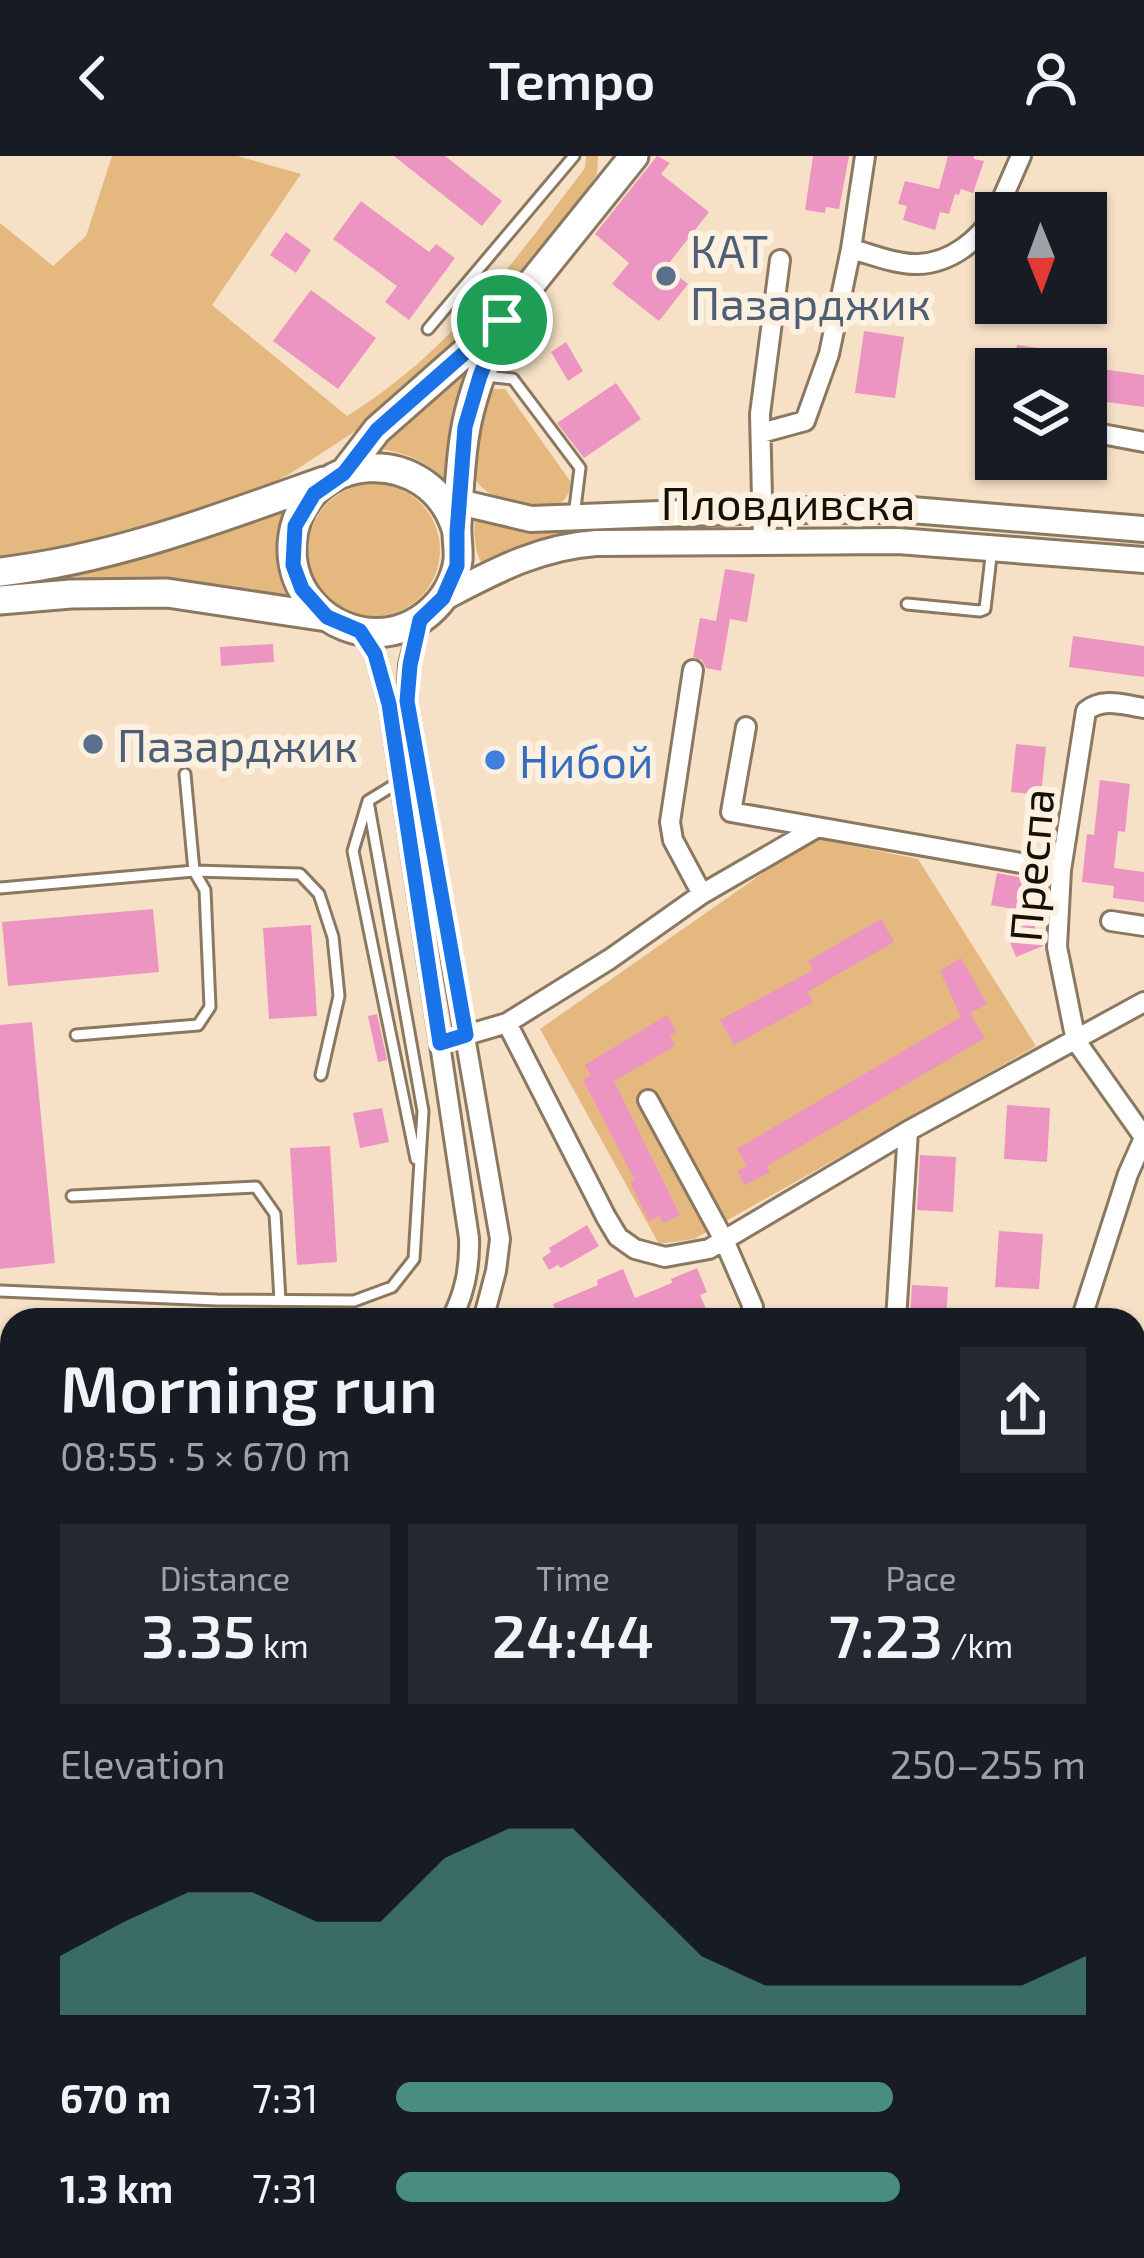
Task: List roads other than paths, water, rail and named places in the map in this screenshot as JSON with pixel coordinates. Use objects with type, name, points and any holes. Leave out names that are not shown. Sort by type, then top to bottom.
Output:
[{"type":"main road","points":[[327,617],[297,577],[293,539],[306,503],[339,476],[377,430],[502,320],[634,156]]},
{"type":"main road","points":[[0,600],[167,593],[327,617],[360,631],[391,631],[420,620],[443,598],[457,566],[450,500],[465,427],[502,320]]},
{"type":"main road","points":[[0,572],[96,557],[142,544],[364,467],[416,477],[450,500]]},
{"type":"street","points":[[761,433],[805,421],[829,354],[866,156]]},
{"type":"street","points":[[1005,192],[1021,156]]},
{"type":"street","points":[[851,249],[916,265],[963,250],[975,239]]},
{"type":"street","points":[[763,540],[760,414],[781,260]]},
{"type":"street","points":[[1107,435],[1144,442]]},
{"type":"street","name":"Пловдивска","points":[[450,500],[531,518],[911,510],[1144,529]]},
{"type":"street","name":"Пловдивска","points":[[443,598],[510,563],[556,548],[596,544],[898,542],[1144,560]]},
{"type":"street","points":[[420,620],[407,701],[500,1239],[486,1308]]},
{"type":"street","points":[[360,631],[381,668],[389,704],[470,1250],[457,1308]]},
{"type":"street","points":[[693,670],[670,822],[673,840],[702,894]]},
{"type":"street","name":"Преспа","points":[[1144,708],[1104,702],[1086,711],[1061,870],[1057,947],[1076,1041],[1144,1137]]},
{"type":"street","points":[[746,727],[731,812],[1061,870]]},
{"type":"street","points":[[440,1043],[507,1023],[702,894],[816,828]]},
{"type":"street","points":[[1112,920],[1144,926]]},
{"type":"street","points":[[507,1023],[618,1237],[634,1249],[665,1257],[709,1249],[908,1130],[1144,1002]]},
{"type":"street","points":[[649,1100],[724,1240],[753,1308]]},
{"type":"street","points":[[897,1308],[908,1130]]},
{"type":"street","points":[[1086,1308],[1136,1176],[1144,1137]]},
{"type":"lane","points":[[428,329],[574,156]]},
{"type":"lane","points":[[480,376],[513,379],[580,468],[574,518]]},
{"type":"lane","points":[[907,604],[985,609],[992,548]]},
{"type":"lane","points":[[419,1176],[353,851],[368,801],[420,770]]},
{"type":"lane","points":[[76,1035],[198,1025],[210,1007],[205,890],[194,871],[184,774]]},
{"type":"lane","points":[[0,1291],[354,1301],[392,1287],[414,1259],[423,1111],[368,801]]},
{"type":"lane","points":[[0,888],[194,871],[300,874],[319,895],[332,938],[339,996],[321,1075]]},
{"type":"lane","points":[[72,1196],[256,1187],[274,1214],[280,1300]]},
{"type":"place","name":"КАТ Пазарджик","points":[[666,276]]},
{"type":"place","name":"Пазарджик","points":[[93,744]]},
{"type":"place","name":"Нибой","points":[[495,760]]}]
